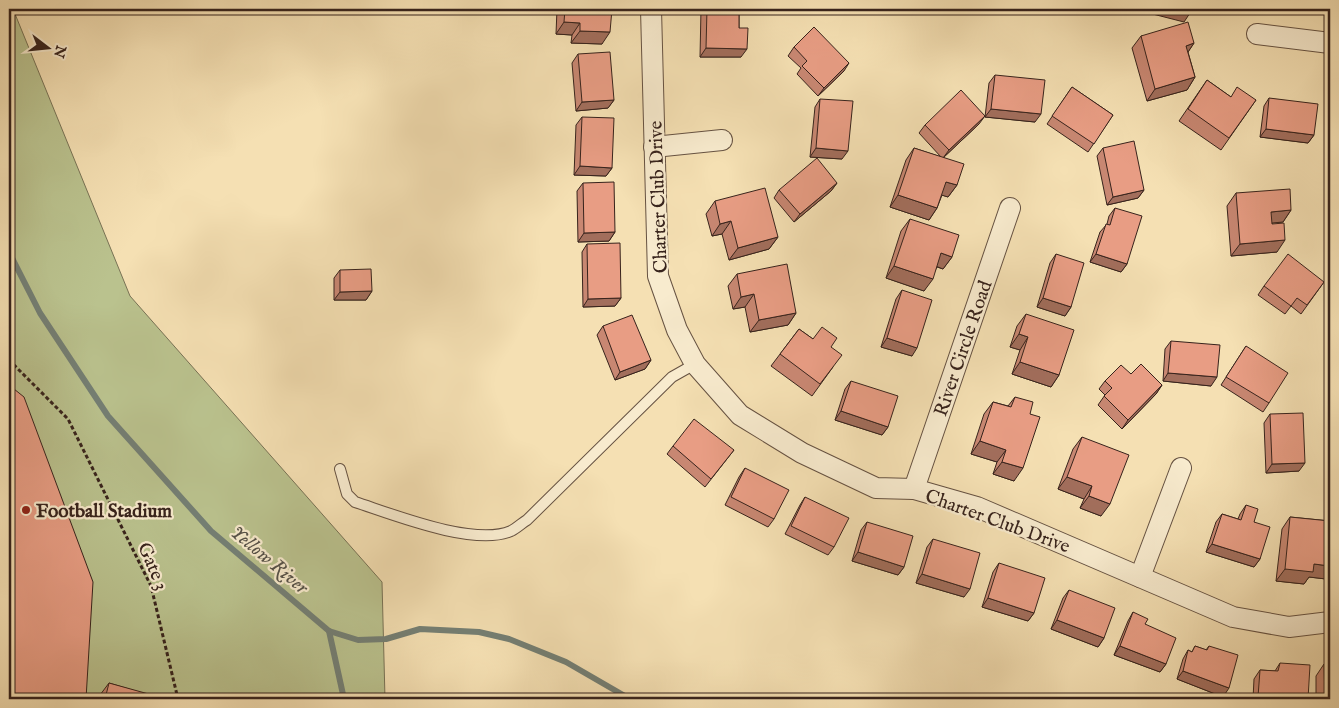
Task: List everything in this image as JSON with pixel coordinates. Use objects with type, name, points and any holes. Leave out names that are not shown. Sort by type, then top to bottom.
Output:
[{"type":"street","name":"Charter Club Drive","points":[[651,9],[658,276],[677,330],[695,364],[740,415],[802,453],[876,488],[914,488],[977,508],[1233,617],[1289,627],[1330,622]]},
{"type":"street","points":[[1257,34],[1330,43]]},
{"type":"street","points":[[654,146],[722,140]]},
{"type":"street","name":"River Circle Road","points":[[914,488],[1010,208]]},
{"type":"street","points":[[1140,576],[1180,468]]},
{"type":"lane","points":[[340,469],[347,494],[355,502],[434,527],[480,535],[511,531],[527,520],[672,377],[695,364]]},
{"type":"path","name":"Gate 3","points":[[9,360],[68,419],[151,586],[178,699]]},
{"type":"green space","points":[[9,9],[13,9],[130,296],[382,582],[385,699],[9,699]]},
{"type":"building","points":[[565,9],[612,9],[610,32],[580,31],[580,23],[564,22]]},
{"type":"building","points":[[707,9],[739,9],[739,28],[748,28],[747,49],[706,48]]},
{"type":"building","points":[[1188,22],[1194,43],[1186,46],[1195,77],[1155,89],[1141,36]]},
{"type":"building","points":[[814,27],[849,63],[824,88],[802,66],[807,61],[794,47]]},
{"type":"building","points":[[610,52],[614,100],[582,102],[578,54]]},
{"type":"building","points":[[995,75],[1045,80],[1041,114],[991,109]]},
{"type":"building","points":[[1207,80],[1231,97],[1237,87],[1256,100],[1229,138],[1188,109]]},
{"type":"building","points":[[1072,87],[1113,115],[1094,144],[1052,116]]},
{"type":"building","points":[[961,90],[985,116],[949,150],[925,125]]},
{"type":"building","points":[[1269,98],[1318,104],[1314,135],[1266,129]]},
{"type":"building","points":[[820,99],[853,101],[848,151],[816,148]]},
{"type":"building","points":[[582,117],[614,118],[612,168],[580,166]]},
{"type":"building","points":[[1134,141],[1144,190],[1113,197],[1103,148]]},
{"type":"building","points":[[914,148],[964,164],[957,185],[946,182],[937,208],[898,195]]},
{"type":"building","points":[[817,158],[837,183],[800,214],[779,190]]},
{"type":"building","points":[[614,182],[615,232],[584,233],[583,183]]},
{"type":"building","points":[[765,188],[778,237],[738,248],[731,221],[720,224],[715,201]]},
{"type":"building","points":[[1290,189],[1291,210],[1271,212],[1272,224],[1284,223],[1285,240],[1240,244],[1236,193]]},
{"type":"building","points":[[1115,208],[1142,216],[1127,264],[1096,254],[1106,224],[1110,225]]},
{"type":"building","points":[[910,219],[959,235],[952,257],[941,253],[933,279],[894,266]]},
{"type":"building","points":[[620,243],[621,298],[588,299],[587,244]]},
{"type":"building","points":[[1056,254],[1084,263],[1071,307],[1043,298]]},
{"type":"building","points":[[1288,254],[1324,282],[1307,305],[1297,298],[1291,306],[1264,286]]},
{"type":"building","points":[[787,264],[796,313],[759,320],[754,294],[741,297],[737,274]]},
{"type":"building","points":[[371,269],[372,291],[340,292],[340,270]]},
{"type":"building","points":[[902,290],[932,300],[917,348],[887,338]]},
{"type":"building","points":[[1026,314],[1074,330],[1059,375],[1020,362],[1028,337],[1019,334]]},
{"type":"building","points":[[632,315],[651,360],[620,372],[603,326]]},
{"type":"building","points":[[822,327],[837,338],[831,347],[842,355],[820,384],[780,354],[799,329],[813,339]]},
{"type":"building","points":[[1171,341],[1220,345],[1217,377],[1168,373]]},
{"type":"building","points":[[1246,346],[1288,373],[1269,403],[1226,377]]},
{"type":"building","points":[[1141,364],[1162,385],[1128,420],[1104,396],[1112,388],[1105,381],[1121,365],[1131,374]]},
{"type":"building","points":[[851,381],[898,396],[888,427],[841,411]]},
{"type":"building","name":"Football Stadium","points":[[9,385],[24,397],[93,582],[86,699],[9,699]]},
{"type":"building","points":[[1015,397],[1033,402],[1030,414],[1040,417],[1023,468],[1002,462],[1006,450],[980,441],[993,402],[1011,407]]},
{"type":"building","points":[[1303,413],[1305,463],[1272,464],[1270,414]]},
{"type":"building","points":[[694,419],[734,450],[711,479],[673,446]]},
{"type":"building","points":[[1082,437],[1129,455],[1110,504],[1089,496],[1092,486],[1067,477]]},
{"type":"building","points":[[745,468],[789,490],[774,519],[731,497]]},
{"type":"building","points":[[805,497],[849,518],[834,547],[791,526]]},
{"type":"building","points":[[1246,505],[1258,509],[1254,522],[1270,527],[1260,559],[1212,544],[1222,514],[1241,520]]},
{"type":"building","points":[[1290,517],[1330,521],[1330,566],[1314,564],[1313,572],[1285,569]]},
{"type":"building","points":[[867,522],[913,536],[904,567],[858,552]]},
{"type":"building","points":[[933,539],[980,553],[970,589],[922,574]]},
{"type":"building","points":[[999,563],[1045,578],[1034,613],[988,598]]},
{"type":"building","points":[[1069,590],[1115,608],[1104,638],[1057,620]]},
{"type":"building","points":[[1133,612],[1148,619],[1145,624],[1176,638],[1166,664],[1120,646]]},
{"type":"building","points":[[1195,646],[1207,650],[1209,646],[1238,655],[1229,688],[1183,671],[1188,650],[1192,652]]},
{"type":"building","points":[[1280,663],[1310,665],[1308,699],[1258,697],[1260,670],[1278,671]]},
{"type":"building","points":[[1324,664],[1330,664],[1330,699],[1325,699]]},
{"type":"building","points":[[109,683],[163,698],[105,699]]},
{"type":"waterway","name":"Yellow River","points":[[9,252],[40,313],[108,416],[211,531],[329,631],[358,640],[386,639],[420,629],[479,632],[509,639],[566,662],[630,699]]},
{"type":"waterway","points":[[329,631],[344,699]]},
{"type":"place","name":"Football Stadium","points":[[26,510]]}]
